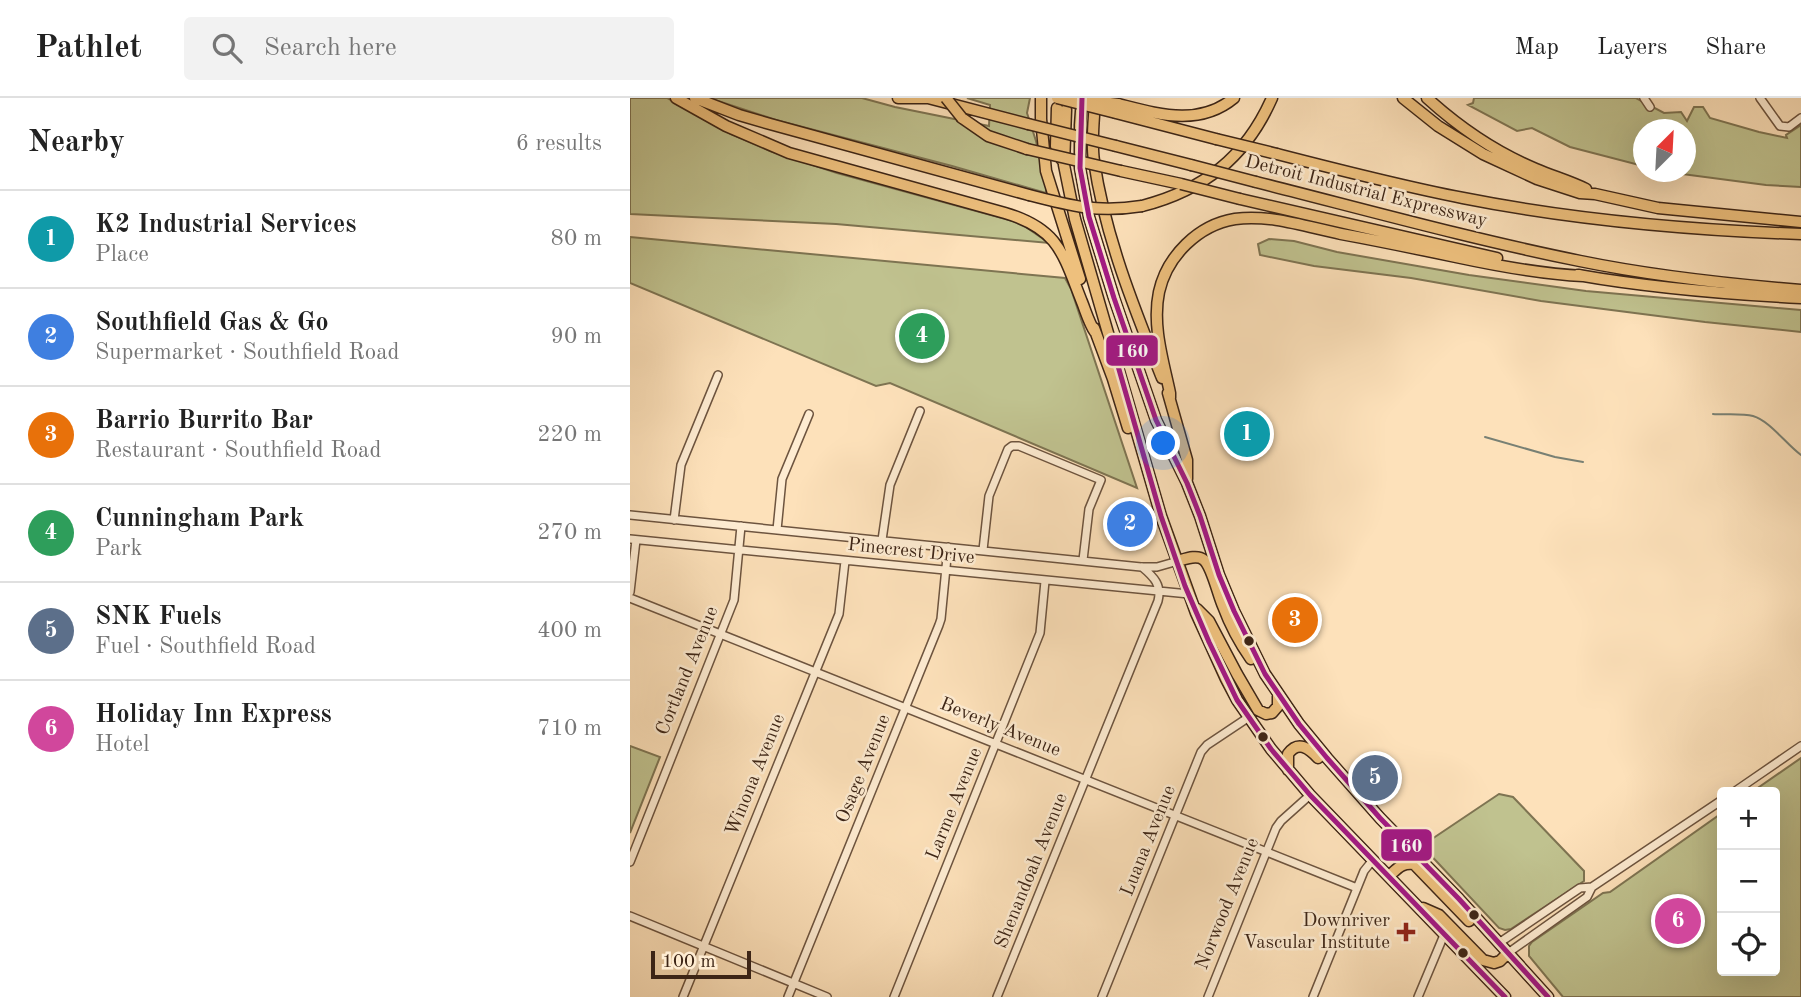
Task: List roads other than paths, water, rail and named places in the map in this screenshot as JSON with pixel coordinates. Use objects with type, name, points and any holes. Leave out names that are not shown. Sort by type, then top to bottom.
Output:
[{"type":"highway","points":[[676,98],[726,126],[789,153],[1022,218],[1053,239],[1065,259],[1095,332],[1113,379],[1152,505],[1161,516]]},
{"type":"highway","points":[[695,98],[738,115],[1029,195],[1072,206],[1120,210],[1167,199],[1204,181],[1227,164],[1256,131],[1272,98]]},
{"type":"highway","name":"Detroit Industrial Expressway","points":[[898,98],[929,98],[1489,241],[1582,262],[1664,275],[1801,290]]},
{"type":"highway","points":[[946,98],[954,110],[971,125],[1000,142],[1240,199],[1583,276],[1644,285],[1801,298]]},
{"type":"highway","points":[[1041,98],[1046,171],[1095,332]]},
{"type":"highway","points":[[1082,98],[1080,168],[1089,217],[1114,298],[1156,420],[1187,483],[1230,603],[1262,667],[1299,724],[1327,758],[1548,997]]},
{"type":"highway","points":[[1097,98],[1094,159],[1101,201],[1140,321],[1170,398],[1187,460],[1187,483]]},
{"type":"highway","points":[[1117,109],[1192,116],[1209,113],[1234,98]]},
{"type":"highway","points":[[1403,98],[1438,126],[1492,159],[1536,179],[1580,193],[1658,208],[1801,222]]},
{"type":"highway","points":[[1427,98],[1484,143],[1537,170],[1595,194]]},
{"type":"highway","points":[[1060,104],[1056,146],[1064,165],[1075,219],[1161,516],[1191,599],[1226,679],[1249,718],[1288,770],[1372,861],[1505,997]]},
{"type":"highway","name":"Detroit Industrial Expressway","points":[[1060,104],[1117,109],[1216,139],[1465,199],[1533,210],[1692,228],[1801,234]]},
{"type":"highway","points":[[1170,398],[1157,320],[1159,292],[1167,268],[1185,244],[1223,222],[1236,219],[1273,220],[1554,275],[1583,276]]},
{"type":"highway","points":[[1178,561],[1201,558],[1207,563],[1238,641],[1262,667]]},
{"type":"highway","points":[[1191,599],[1209,621],[1258,710],[1266,714],[1272,713],[1278,706],[1278,694]]},
{"type":"highway","points":[[1288,770],[1287,760],[1291,750],[1300,746],[1307,747],[1349,792],[1380,818]]},
{"type":"highway","points":[[1389,877],[1402,864],[1413,864],[1470,922],[1495,939]]},
{"type":"highway","points":[[1419,907],[1439,915],[1483,960],[1494,963],[1508,953]]},
{"type":"street","points":[[1644,98],[1650,107]]},
{"type":"street","points":[[1760,98],[1782,127],[1789,127],[1801,118]]},
{"type":"street","points":[[674,520],[681,465],[718,375]]},
{"type":"street","points":[[882,540],[890,485],[920,411]]},
{"type":"street","points":[[777,530],[782,479],[809,414]]},
{"type":"street","points":[[983,550],[989,496],[1008,449],[1015,446],[1101,480],[1089,509],[1083,560]]},
{"type":"street","name":"Pinecrest Drive","points":[[630,515],[1141,566],[1157,567],[1178,561]]},
{"type":"street","name":"Cortland Avenue","points":[[630,862],[734,600],[741,526]]},
{"type":"street","points":[[630,592],[633,539]]},
{"type":"street","name":"Pinecrest Drive","points":[[633,539],[1161,592],[1191,599]]},
{"type":"street","name":"Osage Avenue","points":[[788,997],[941,619],[948,547]]},
{"type":"street","name":"Winona Avenue","points":[[683,997],[839,614],[845,561]]},
{"type":"street","points":[[1141,566],[1154,579],[1161,592]]},
{"type":"street","name":"Larme Avenue","points":[[894,997],[1040,633],[1045,581]]},
{"type":"street","name":"Shenandoah Avenue","points":[[997,997],[1161,592]]},
{"type":"street","name":"Beverly Avenue","points":[[630,598],[1357,888]]},
{"type":"street","name":"Luana Avenue","points":[[1102,997],[1203,748],[1249,718]]},
{"type":"street","points":[[1741,787],[1801,746]]},
{"type":"street","name":"Norwood Avenue","points":[[1208,997],[1279,824],[1310,795]]},
{"type":"street","points":[[1495,939],[1580,888],[1592,887],[1717,803]]},
{"type":"street","points":[[1313,997],[1364,871],[1372,861]]},
{"type":"street","points":[[1508,953],[1587,897],[1592,887]]},
{"type":"street","points":[[630,916],[827,997]]},
{"type":"street","points":[[1418,997],[1444,935]]},
{"type":"waterway","points":[[1713,414],[1753,416],[1772,428],[1801,455]]},
{"type":"waterway","points":[[1485,437],[1583,462]]},
{"type":"place","name":"Cunningham Park","points":[[922,336]]},
{"type":"place","name":"K2 Industrial Services","points":[[1247,434]]},
{"type":"place","name":"Southfield Gas & Go","points":[[1130,524]]},
{"type":"place","name":"Barrio Burrito Bar","points":[[1295,620]]},
{"type":"place","name":"SNK Fuels","points":[[1375,778]]},
{"type":"place","name":"Holiday Inn Express","points":[[1678,921]]},
{"type":"place","name":"Downriver Vascular Institute","points":[[1406,932]]}]
